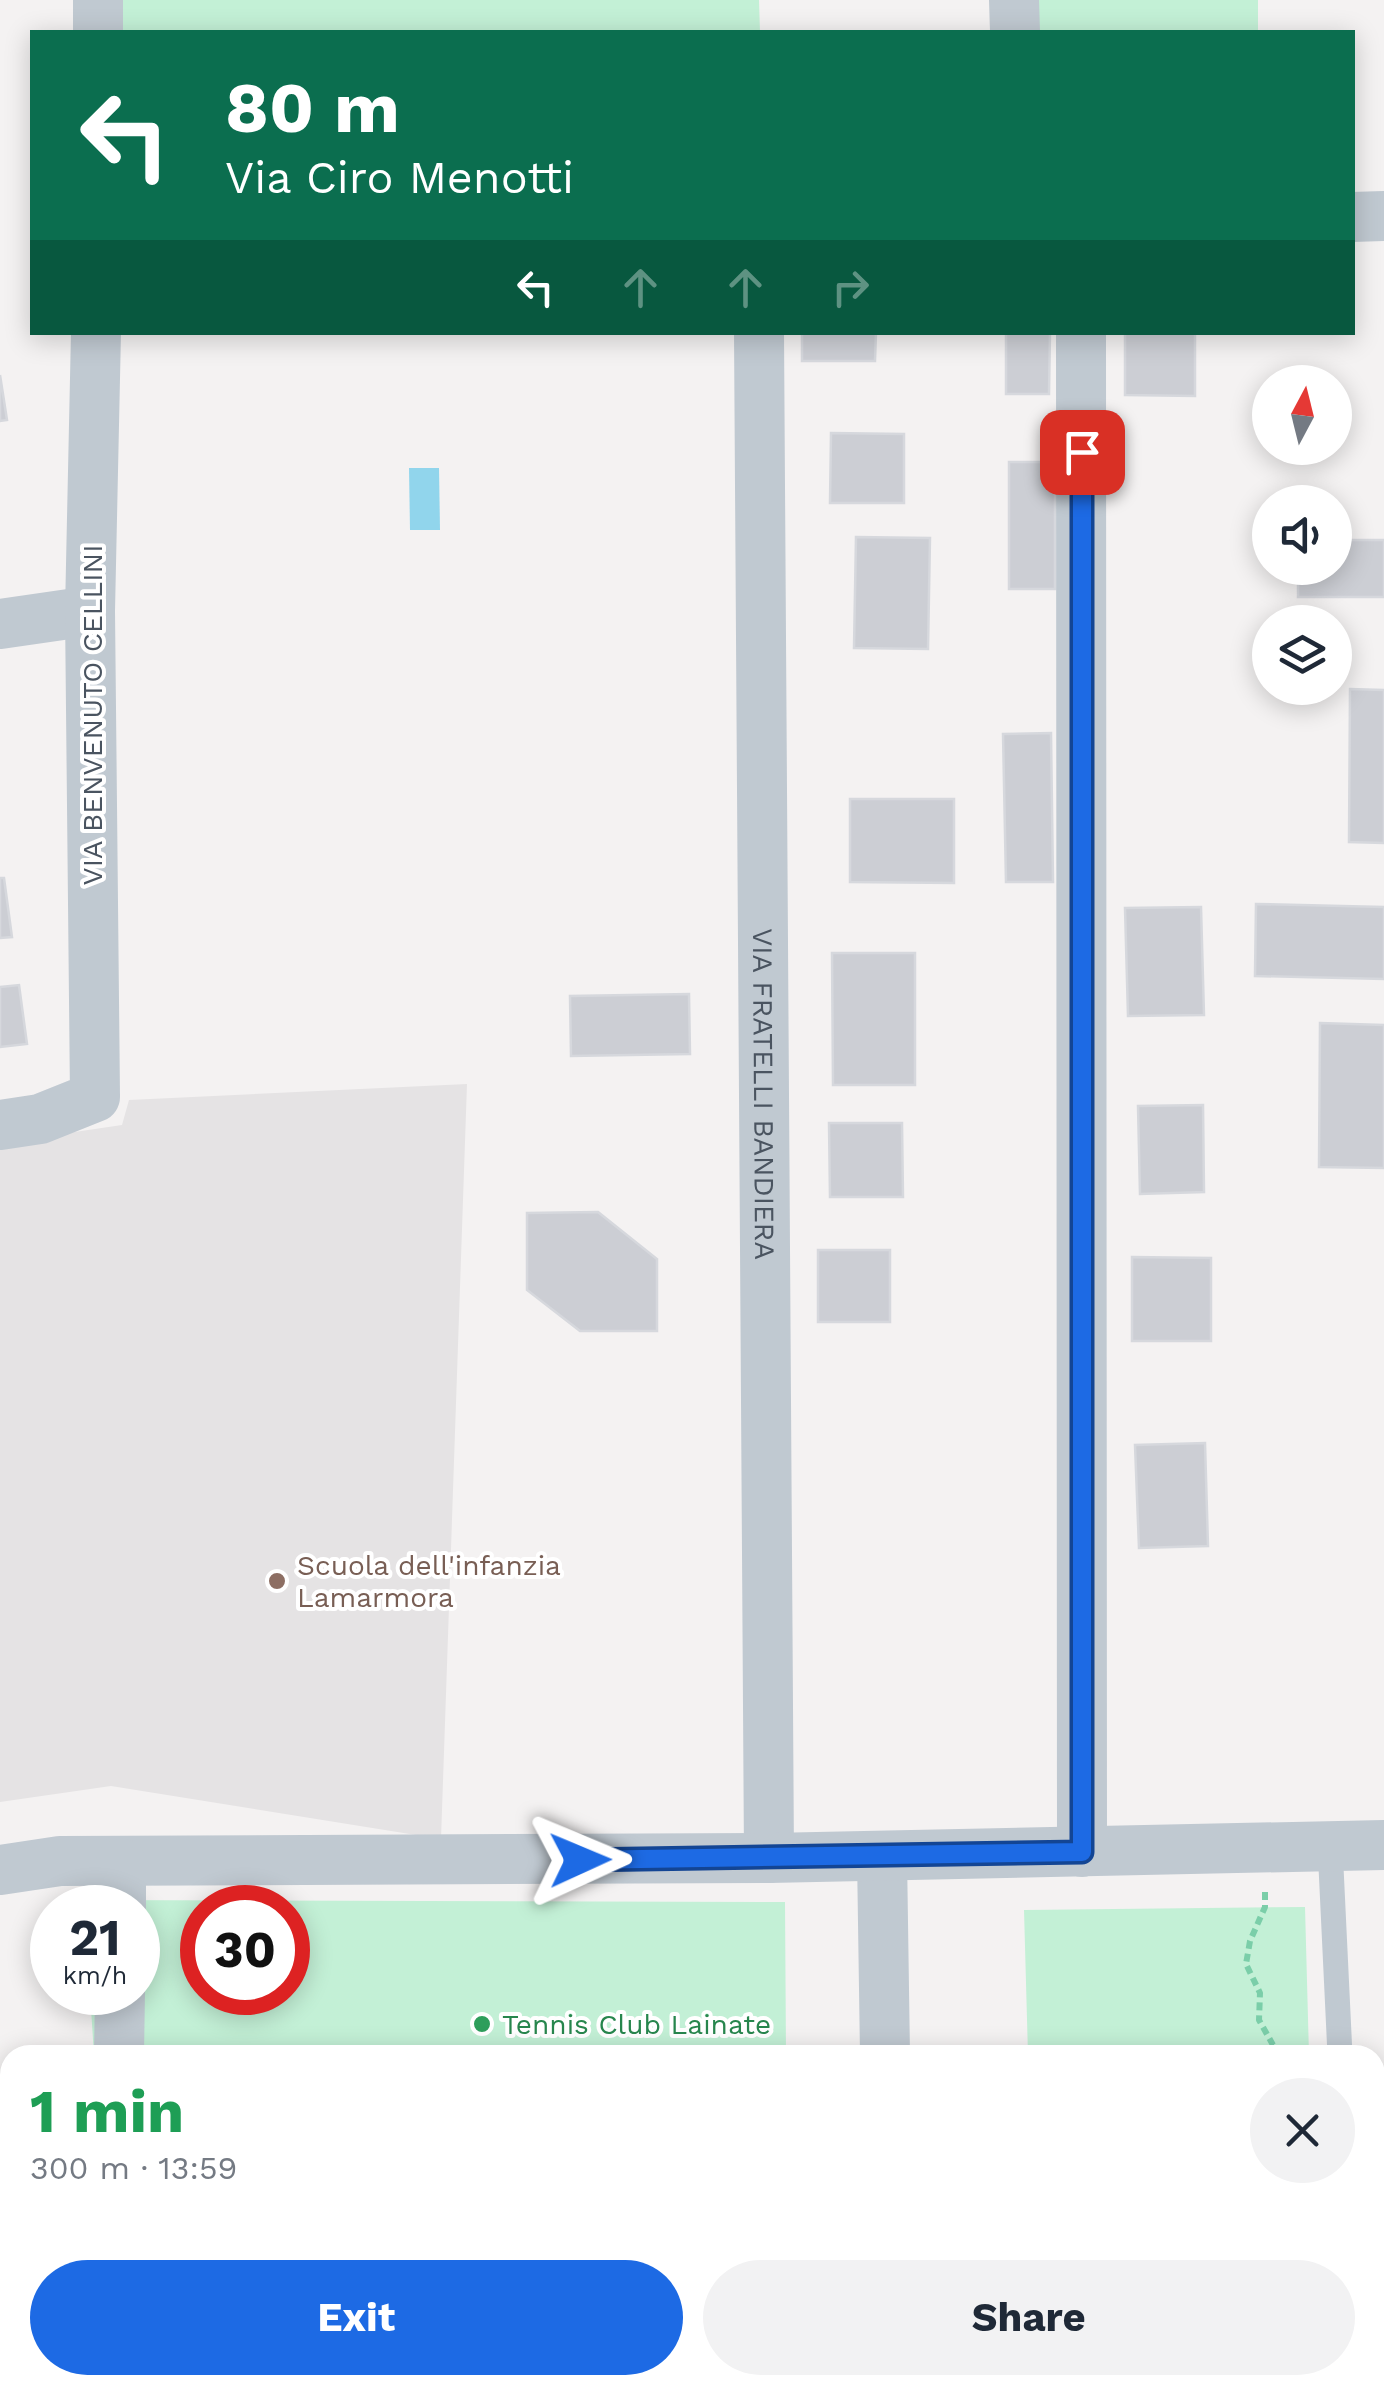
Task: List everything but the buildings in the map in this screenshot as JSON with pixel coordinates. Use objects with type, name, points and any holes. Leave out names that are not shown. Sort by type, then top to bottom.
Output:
[{"type":"street","points":[[98,0],[98,30]]},
{"type":"street","points":[[1014,0],[1014,30]]},
{"type":"street","points":[[1355,217],[1384,216]]},
{"type":"street","name":"VIA BENVENUTO CELLINI","points":[[0,1125],[40,1120],[94,1097],[90,611],[96,335]]},
{"type":"street","name":"VIA FRATELLI BANDIERA","points":[[759,335],[768,1858]]},
{"type":"street","points":[[1082,335],[1082,1852]]},
{"type":"street","points":[[0,624],[90,611]]},
{"type":"street","points":[[0,1870],[60,1861],[121,1885],[768,1858],[1384,1845]]},
{"type":"street","points":[[882,1856],[886,2045]]},
{"type":"street","points":[[120,2015],[120,2045]]},
{"type":"lane","points":[[1330,1846],[1340,2045]]},
{"type":"path","points":[[1264,1848],[1265,1908],[1250,1941],[1246,1964],[1260,1994],[1259,2020],[1272,2045]]},
{"type":"shaded area","points":[[467,1084],[441,1839],[111,1786],[0,1802],[0,1143],[122,1125],[129,1100]]},
{"type":"green space","points":[[119,0],[759,0],[760,30],[119,30]]},
{"type":"green space","points":[[1038,0],[1258,0],[1258,30],[1039,30]]},
{"type":"green space","points":[[160,1900],[180,1900],[180,2015],[310,2015],[310,1901],[785,1902],[786,2045],[93,2045],[91,2015],[160,2015]]},
{"type":"green space","points":[[1305,1907],[1309,2045],[1028,2045],[1024,1910]]},
{"type":"water","points":[[409,468],[439,468],[440,530],[410,530]]},
{"type":"place","name":"Scuola dell'infanzia Lamarmora","points":[[277,1581]]},
{"type":"place","name":"Tennis Club Lainate","points":[[482,2024]]},
{"type":"route","points":[[580,1860],[1082,1852],[1082,452]]}]
